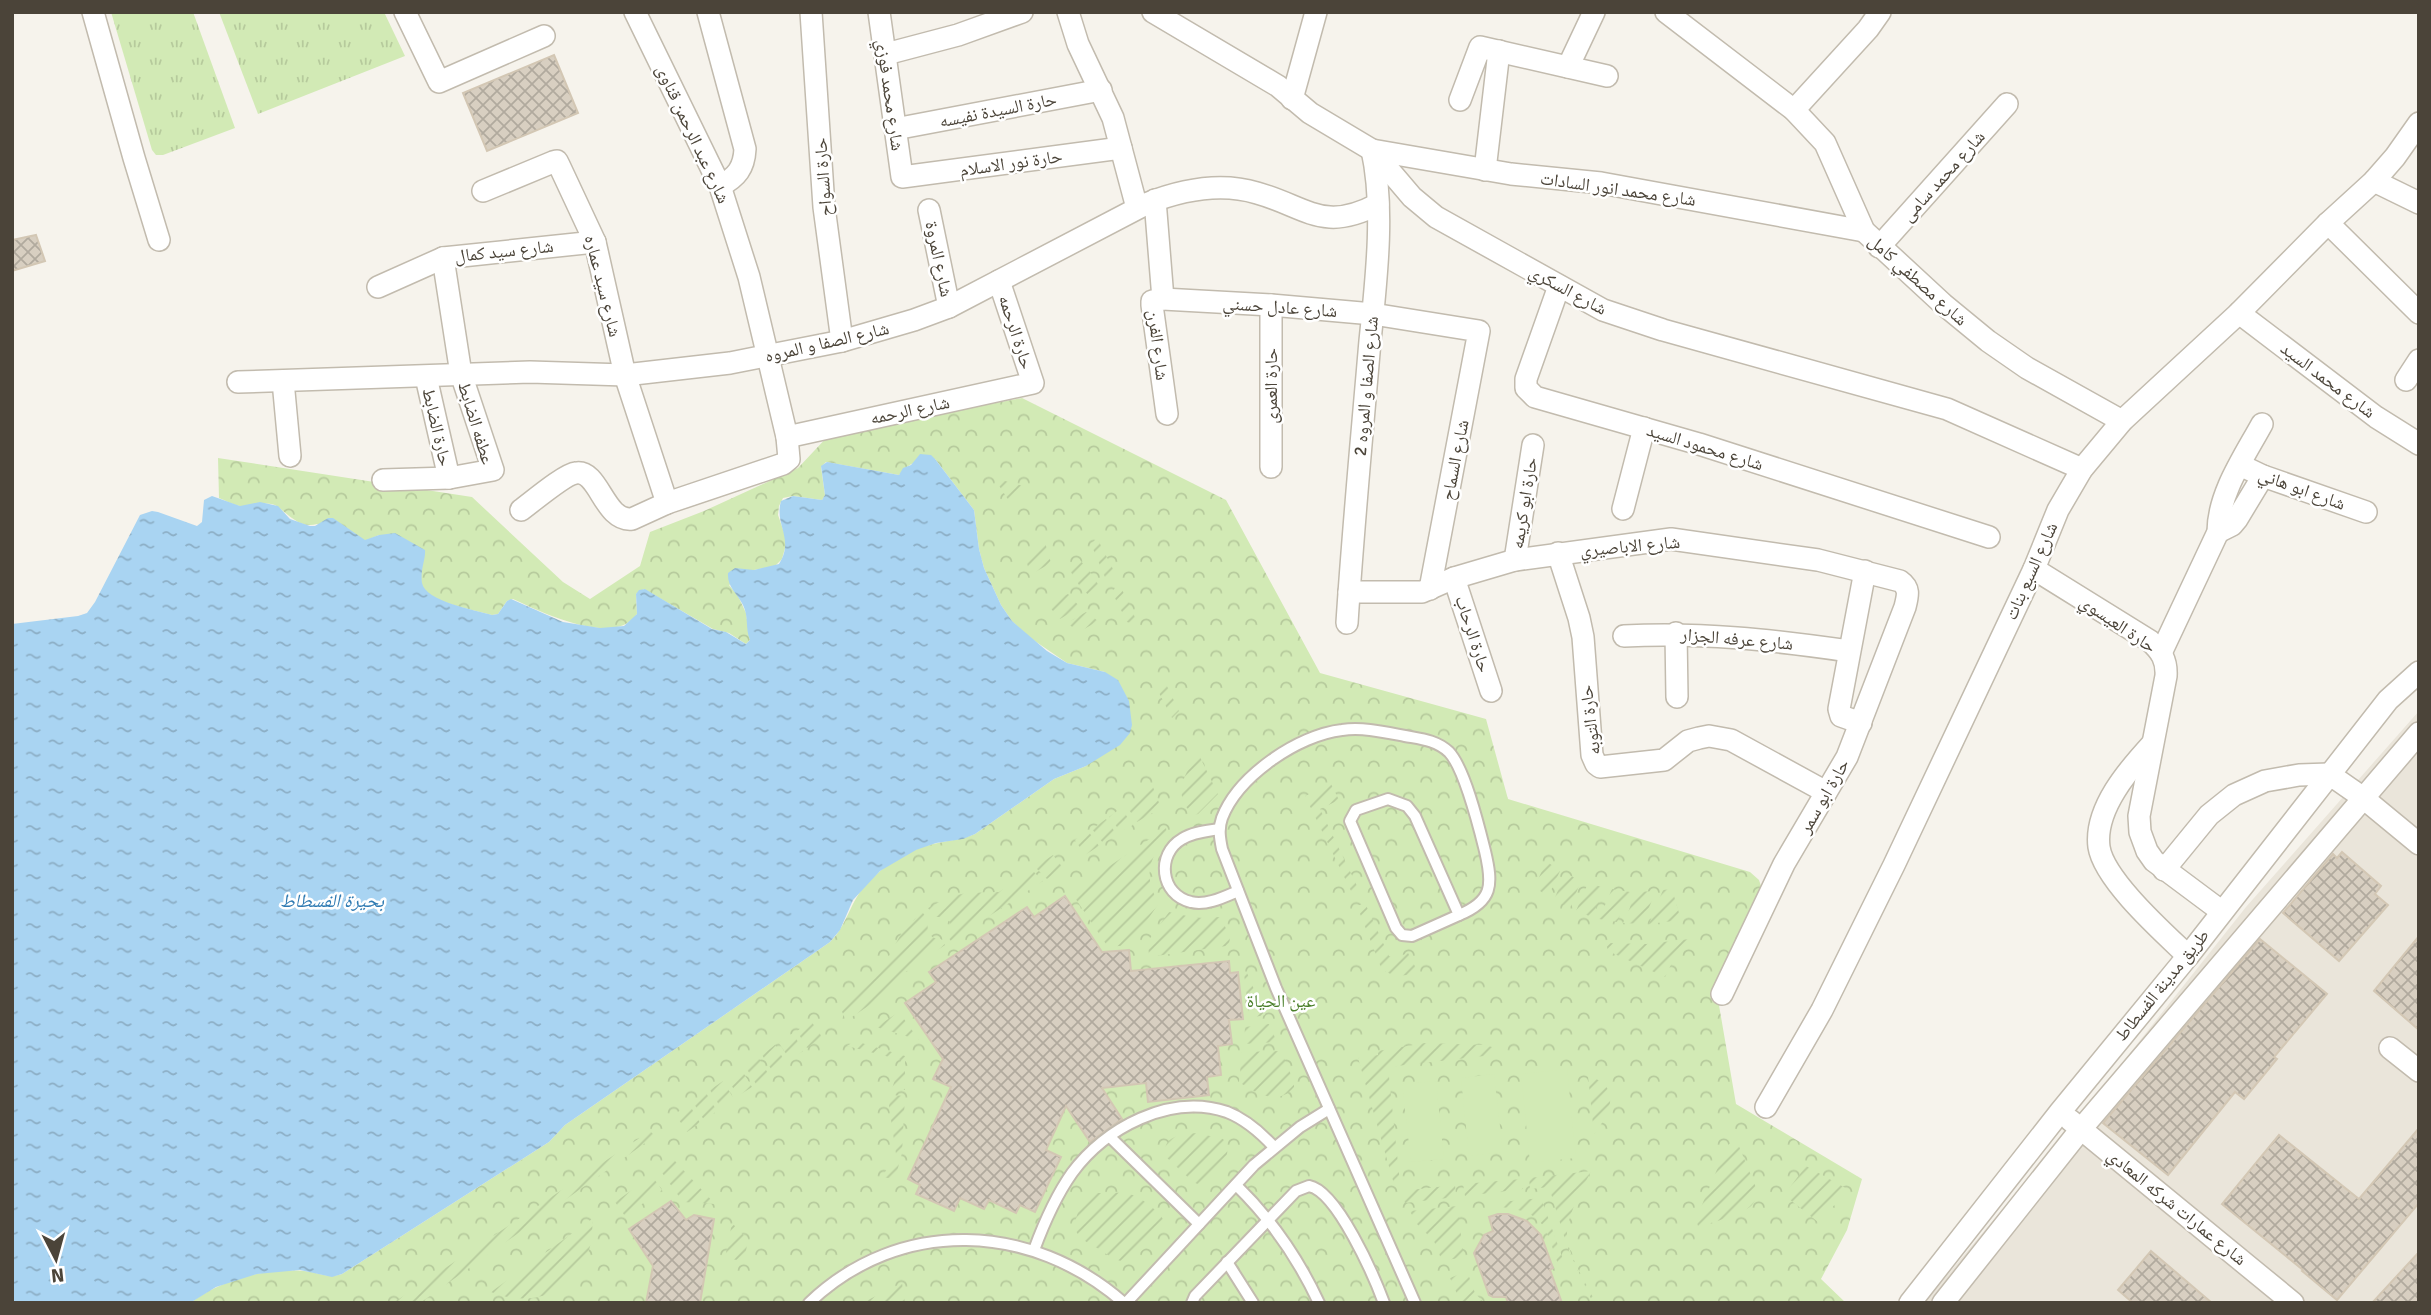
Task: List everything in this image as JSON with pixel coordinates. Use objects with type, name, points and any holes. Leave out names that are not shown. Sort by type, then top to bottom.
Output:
[{"type":"street","points":[[93,12],[159,240]]},
{"type":"street","points":[[405,12],[439,82],[544,36]]},
{"type":"street","name":"شارع عبد الرحمن قناوى","points":[[635,12],[720,186],[738,237],[787,437]]},
{"type":"street","points":[[708,12],[745,149],[740,172],[720,186]]},
{"type":"street","name":"حارة السواح","points":[[811,12],[824,207],[842,341]]},
{"type":"street","name":"شارع محمد فوزي","points":[[879,12],[902,177]]},
{"type":"street","points":[[886,54],[958,36],[1022,12]]},
{"type":"street","name":"شارع الفرن","points":[[1068,12],[1078,44],[1113,118],[1121,148],[1146,204],[1163,299],[1152,301],[1152,305],[1167,414]]},
{"type":"street","name":"شارع السكري","points":[[1153,12],[1278,86],[1330,127],[1372,150],[1412,197],[1436,217],[1603,310],[1663,330],[1947,409],[2081,468]]},
{"type":"street","points":[[1292,99],[1317,12]]},
{"type":"street","points":[[1568,67],[1594,12]]},
{"type":"street","name":"شارع مصطفي كامل","points":[[1666,12],[1794,110],[1825,143],[1853,212],[1864,231],[1879,247],[1988,341],[2027,368],[2122,421]]},
{"type":"street","points":[[1794,110],[1868,29],[1880,12]]},
{"type":"street","points":[[1461,100],[1478,50],[1483,47],[1607,76]]},
{"type":"street","points":[[1485,170],[1499,51]]},
{"type":"street","name":"حارة السيدة نفيسه","points":[[895,129],[1101,90]]},
{"type":"street","name":"شارع محمد سامى","points":[[1879,247],[2007,104]]},
{"type":"street","name":"شارع السبع بنات","points":[[1766,1107],[1822,1010],[1888,877],[2034,569],[2058,510],[2081,468],[2122,421],[2239,313],[2328,223],[2374,181],[2395,158],[2419,123]]},
{"type":"street","name":"حارة نور الاسلام","points":[[902,177],[1121,148]]},
{"type":"street","name":"شارع محمد انور السادات","points":[[1372,150],[1485,170],[1601,183],[1864,231]]},
{"type":"street","name":"شارع الصفا و المروه 2","points":[[1347,623],[1357,472],[1373,314],[1378,204],[1372,150]]},
{"type":"street","name":"شارع سيد عماره","points":[[483,191],[557,161],[594,242],[625,375],[667,503]]},
{"type":"street","points":[[2374,181],[2419,203]]},
{"type":"street","name":"شارع الصفا و المروه","points":[[238,382],[530,372],[625,375],[730,363],[842,341],[949,307],[1146,204],[1180,192],[1230,189],[1255,192],[1310,215],[1328,218],[1354,215],[1378,204]]},
{"type":"street","name":"شارع المروة","points":[[929,210],[949,307]]},
{"type":"street","points":[[2328,223],[2419,313]]},
{"type":"street","name":"شارع سيد كمال","points":[[378,287],[443,258],[594,242]]},
{"type":"street","points":[[443,258],[461,374]]},
{"type":"street","name":"حارة الرحمه","points":[[999,281],[1033,383]]},
{"type":"street","name":"شارع محمود السيد","points":[[1559,286],[1526,379],[1526,388],[1535,397],[1644,428],[1989,537]]},
{"type":"street","name":"شارع عادل حسني","points":[[1163,299],[1373,314],[1479,331]]},
{"type":"street","name":"حارة العمرى","points":[[1271,305],[1271,467]]},
{"type":"street","name":"شارع محمد السيد","points":[[2239,313],[2376,417],[2419,444]]},
{"type":"street","name":"شارع السماح","points":[[1430,589],[1479,331]]},
{"type":"street","points":[[2406,380],[2419,360]]},
{"type":"street","name":"عطفه الضابط","points":[[449,478],[493,470],[461,374]]},
{"type":"street","name":"حارة الضابط","points":[[426,377],[449,478]]},
{"type":"street","points":[[283,380],[290,456]]},
{"type":"street","name":"شارع الرحمه","points":[[787,437],[1033,383]]},
{"type":"street","points":[[2161,653],[2218,532],[2219,511],[2239,465],[2262,424]]},
{"type":"street","points":[[1623,509],[1644,428]]},
{"type":"street","points":[[521,510],[568,476],[578,472],[587,475],[620,518],[632,519],[667,503],[787,462],[787,437]]},
{"type":"street","name":"حارة ابو كريمه","points":[[1515,560],[1533,445]]},
{"type":"street","name":"شارع ابو هاني","points":[[2239,465],[2366,512]]},
{"type":"street","points":[[2218,532],[2232,525],[2237,519],[2263,476]]},
{"type":"street","points":[[383,480],[449,478]]},
{"type":"street","name":"شارع الاباصيري","points":[[1349,592],[1422,592],[1454,578],[1515,560],[1671,539],[1818,560],[1900,581],[1908,590]]},
{"type":"street","name":"حارة التوبه","points":[[1558,553],[1583,637],[1592,755],[1596,764],[1600,767],[1664,760],[1688,741],[1709,736],[1720,737],[1731,740],[1826,792]]},
{"type":"street","name":"حارة العيسوي","points":[[2034,569],[2150,641],[2161,653],[2166,676],[2141,797],[2140,832],[2147,851],[2164,870],[2221,911]]},
{"type":"street","points":[[1861,723],[1839,713],[1865,571]]},
{"type":"street","name":"حارة الرحاب","points":[[1454,578],[1491,691]]},
{"type":"street","name":"حارة ابو سمر","points":[[1722,995],[1784,864],[1847,757],[1905,607],[1908,590]]},
{"type":"street","points":[[1676,633],[1676,697]]},
{"type":"street","name":"شارع عرفه الجزار","points":[[1624,636],[1676,633],[1849,651]]},
{"type":"street","name":"طريق مدينة الفسطاط","points":[[1910,1303],[2060,1112],[2188,956],[2388,700],[2419,672]]},
{"type":"street","name":"طريق مدينة الفسطاط","points":[[1942,1303],[2081,1129],[2419,733]]},
{"type":"street","points":[[2154,742],[2126,772],[2115,791],[2105,811],[2099,848],[2103,860],[2123,888],[2188,956]]},
{"type":"street","points":[[2164,870],[2210,815],[2234,795],[2265,781],[2299,775],[2329,774],[2362,797],[2419,844]]},
{"type":"street","points":[[2390,1048],[2419,1071]]},
{"type":"street","name":"شارع عمارات شركه المعادي","points":[[2060,1112],[2281,1299]]},
{"type":"lane","points":[[1415,1303],[1276,988],[1222,849],[1219,829],[1227,808],[1252,777],[1287,750],[1326,733],[1360,729],[1431,741],[1447,750],[1457,764],[1479,829],[1490,880],[1489,890],[1479,905],[1459,915],[1412,936],[1402,935],[1351,826],[1352,813],[1388,799],[1407,806],[1415,816],[1459,915]]},
{"type":"lane","points":[[1219,829],[1194,834],[1175,844],[1168,852],[1165,874],[1168,884],[1174,893],[1191,902],[1213,901],[1238,891]]},
{"type":"lane","points":[[1034,1250],[1048,1214],[1072,1173],[1088,1154],[1110,1137],[1151,1115],[1170,1109],[1209,1108],[1241,1119],[1273,1147]]},
{"type":"lane","points":[[809,1303],[833,1282],[854,1269],[898,1250],[944,1241],[989,1241],[1034,1250],[1082,1271],[1126,1303],[1273,1147],[1329,1109]]},
{"type":"lane","points":[[1110,1137],[1199,1224]]},
{"type":"lane","points":[[1236,1185],[1268,1219],[1304,1272],[1319,1303]]},
{"type":"lane","points":[[1192,1303],[1195,1296],[1296,1191],[1302,1187],[1316,1187],[1322,1191],[1345,1224],[1366,1260],[1384,1303]]},
{"type":"lane","points":[[1227,1262],[1253,1303]]},
{"type":"shaded area","points":[[2419,711],[2419,1303],[1924,1303],[2080,1116],[2246,907]]},
{"type":"green space","points":[[111,12],[193,12],[235,128],[163,155],[156,155],[152,150]]},
{"type":"green space","points":[[219,12],[384,12],[405,56],[258,114]]},
{"type":"green space","name":"عين الحياة","points":[[1022,398],[1226,500],[1320,673],[1486,719],[1508,799],[1750,872],[1759,880],[1762,889],[1715,982],[1736,1104],[1862,1179],[1847,1230],[1821,1279],[1846,1303],[190,1303],[216,1287],[259,1273],[289,1271],[328,1276],[342,1274],[549,1142],[565,1125],[830,942],[859,893],[888,865],[907,853],[928,845],[975,834],[1054,779],[1086,766],[1105,672],[1067,663],[1029,637],[1012,621],[1001,605],[984,568],[974,510],[935,459],[914,463],[899,475],[826,462],[821,467],[825,495],[822,500],[793,496],[783,498],[778,515],[787,541],[782,559],[775,566],[754,570],[729,585],[746,613],[750,640],[746,644],[729,633],[713,629],[644,589],[636,594],[637,614],[627,624],[612,628],[577,624],[513,599],[507,601],[498,614],[492,615],[446,602],[424,591],[421,574],[424,558],[379,535],[365,541],[317,524],[306,525],[274,505],[240,506],[219,498],[218,458],[472,497],[563,582],[590,599],[640,566],[650,532],[704,511],[798,468],[830,434]]},
{"type":"green space","points":[[994,478],[1023,486],[1013,507]]},
{"type":"green space","points":[[1097,538],[1115,573],[1107,582],[1091,544]]},
{"type":"green space","points":[[1044,539],[1051,563],[1030,575],[1025,555]]},
{"type":"green space","points":[[1079,559],[1101,589],[1092,599],[1069,569]]},
{"type":"green space","points":[[1119,583],[1139,626],[1127,622],[1112,592]]},
{"type":"green space","points":[[1068,594],[1080,607],[1060,619],[1046,603]]},
{"type":"green space","points":[[1086,612],[1098,621],[1079,632],[1067,623]]},
{"type":"green space","points":[[1164,680],[1179,711],[1172,718],[1156,687]]},
{"type":"green space","points":[[1199,755],[1218,794],[1194,815],[1183,800],[1182,785]]},
{"type":"green space","points":[[1331,784],[1339,800],[1320,809],[1359,890],[1352,893],[1305,796]]},
{"type":"green space","points":[[1153,787],[1161,808],[1137,822],[1126,805]]},
{"type":"green space","points":[[1121,808],[1133,825],[1121,832],[1109,817]]},
{"type":"green space","points":[[1106,819],[1117,835],[1103,843],[1092,829]]},
{"type":"green space","points":[[1166,828],[1168,840],[1156,853],[1150,869],[1151,886],[1159,903],[1130,945],[1108,947],[1071,892]]},
{"type":"green space","points":[[1088,831],[1099,846],[1085,855],[1075,840]]},
{"type":"green space","points":[[1053,855],[1063,868],[1047,879],[1035,867]]},
{"type":"green space","points":[[1546,861],[1560,871],[1548,897],[1535,887]]},
{"type":"green space","points":[[1032,870],[1043,881],[951,941],[947,936],[951,931],[950,922],[944,917],[935,917],[928,908],[949,897],[966,893],[999,892]]},
{"type":"green space","points":[[1565,873],[1581,881],[1570,908],[1554,900]]},
{"type":"green space","points":[[1588,883],[1605,888],[1592,917],[1576,911]]},
{"type":"green space","points":[[1612,889],[1630,892],[1617,922],[1599,919]]},
{"type":"green space","points":[[1672,889],[1681,920],[1649,924],[1663,890]]},
{"type":"green space","points":[[1656,891],[1642,924],[1623,923],[1637,892]]},
{"type":"green space","points":[[1365,903],[1389,956],[1395,958],[1408,953],[1419,974],[1395,976],[1382,970],[1357,906]]},
{"type":"green space","points":[[922,912],[929,920],[929,934],[941,939],[945,945],[898,977],[886,994],[846,1021],[838,1002],[880,973],[902,932]]},
{"type":"green space","points":[[1169,912],[1196,918],[1221,917],[1230,938],[1229,944],[1149,957],[1148,941]]},
{"type":"green space","points":[[1690,939],[1675,956],[1665,977],[1608,951],[1606,943],[1646,944]]},
{"type":"green space","points":[[1244,973],[1247,973],[1265,1015],[1249,1018]]},
{"type":"green space","points":[[899,1012],[919,1040],[876,1027]]},
{"type":"green space","points":[[811,1021],[822,1037],[807,1048],[797,1031]]},
{"type":"green space","points":[[1269,1024],[1277,1042],[1244,1044],[1245,1027]]},
{"type":"green space","points":[[793,1033],[803,1051],[790,1060],[779,1043]]},
{"type":"green space","points":[[855,1041],[905,1056],[905,1090],[892,1089],[901,1060],[847,1046]]},
{"type":"green space","points":[[1425,1043],[1484,1045],[1492,1047],[1493,1055],[1388,1067],[1400,1183],[1394,1184],[1358,1058],[1378,1055],[1378,1051]]},
{"type":"green space","points":[[775,1045],[786,1063],[773,1072],[762,1055]]},
{"type":"green space","points":[[1281,1051],[1294,1082],[1294,1087],[1288,1093],[1267,1096],[1239,1082],[1242,1052]]},
{"type":"green space","points":[[758,1057],[769,1075],[756,1084],[745,1066]]},
{"type":"green space","points":[[741,1069],[752,1087],[738,1096],[727,1078]]},
{"type":"green space","points":[[1567,1069],[1576,1158],[1530,1163],[1521,1074]]},
{"type":"green space","points":[[1494,1074],[1503,1152],[1469,1156],[1461,1078]]},
{"type":"green space","points":[[1588,1076],[1606,1086],[1610,1101],[1605,1118],[1594,1134]]},
{"type":"green space","points":[[723,1081],[734,1099],[721,1108],[710,1090]]},
{"type":"green space","points":[[1436,1081],[1444,1159],[1411,1162],[1402,1084]]},
{"type":"green space","points":[[706,1093],[717,1111],[704,1120],[693,1102]]},
{"type":"green space","points":[[891,1095],[905,1096],[902,1153],[895,1179],[882,1177],[896,1154],[889,1106]]},
{"type":"green space","points":[[689,1104],[700,1123],[687,1132],[675,1114]]},
{"type":"green space","points":[[650,1131],[655,1136],[420,1303],[393,1303]]},
{"type":"green space","points":[[1197,1133],[1223,1139],[1227,1145],[1226,1159],[1222,1165],[1200,1185],[1193,1182],[1165,1156],[1166,1144],[1174,1137]]},
{"type":"green space","points":[[1732,1142],[1738,1144],[1755,1185],[1754,1201],[1741,1212],[1698,1226],[1696,1219],[1727,1146]]},
{"type":"green space","points":[[674,1160],[715,1204],[683,1202],[660,1170]]},
{"type":"green space","points":[[1806,1166],[1849,1190],[1818,1222],[1784,1195]]},
{"type":"green space","points":[[1591,1171],[1572,1212],[1567,1238],[1575,1262],[1596,1303],[1593,1303],[1568,1249],[1549,1187],[1530,1189],[1529,1178]]},
{"type":"green space","points":[[652,1176],[662,1190],[625,1216],[615,1202]]},
{"type":"green space","points":[[1522,1179],[1523,1189],[1465,1196],[1463,1184]]},
{"type":"green space","points":[[1455,1185],[1456,1197],[1405,1203],[1401,1191]]},
{"type":"green space","points":[[1096,1193],[1121,1193],[1139,1198],[1161,1215],[1164,1228],[1132,1258],[1122,1261],[1112,1258],[1077,1233],[1077,1215],[1087,1199]]},
{"type":"green space","points":[[1541,1198],[1564,1262],[1558,1264],[1546,1231],[1535,1217],[1516,1209],[1501,1207],[1501,1202]]},
{"type":"green space","points":[[1457,1206],[1464,1257],[1442,1261],[1434,1241],[1416,1223],[1410,1211]]},
{"type":"green space","points":[[592,1219],[591,1240],[586,1258],[564,1286],[548,1294],[530,1298],[511,1298],[491,1292]]},
{"type":"green space","points":[[732,1223],[748,1240],[744,1261],[725,1258]]},
{"type":"green space","points":[[1467,1271],[1475,1293],[1484,1303],[1461,1303],[1450,1278]]},
{"type":"green space","points":[[902,1283],[905,1303],[862,1303]]},
{"type":"water","name":"بحيرة الفسطاط","points":[[920,454],[931,455],[935,459],[974,510],[984,568],[1001,605],[1012,621],[1047,651],[1067,663],[1105,672],[1118,680],[1129,701],[1132,725],[1130,733],[1120,745],[1086,766],[1054,779],[975,834],[916,850],[880,871],[853,900],[840,930],[830,942],[565,1125],[549,1142],[342,1274],[332,1277],[300,1270],[257,1274],[216,1287],[190,1303],[12,1303],[12,624],[87,613],[140,515],[158,512],[197,526],[202,522],[204,500],[212,496],[240,506],[260,502],[278,506],[290,519],[310,526],[333,518],[365,540],[395,533],[425,550],[422,583],[425,589],[441,600],[463,607],[492,615],[498,614],[511,599],[563,622],[600,628],[624,626],[637,614],[636,594],[645,589],[712,629],[726,632],[746,644],[750,640],[745,609],[731,586],[728,573],[735,568],[754,570],[779,564],[785,547],[780,517],[781,501],[793,496],[822,500],[825,495],[821,466],[827,462],[899,475],[903,468],[911,465]]},
{"type":"building","points":[[554,55],[578,113],[487,151],[463,93]]},
{"type":"building","points":[[36,235],[45,261],[12,271],[12,240]]},
{"type":"building","points":[[2342,852],[2381,886],[2375,894],[2388,905],[2339,961],[2283,913],[2333,854],[2337,858]]},
{"type":"building","points":[[1065,896],[1102,952],[1129,950],[1131,971],[1229,961],[1230,973],[1238,972],[1243,1019],[1229,1020],[1232,1044],[1218,1046],[1221,1075],[1207,1077],[1209,1095],[1148,1102],[1146,1083],[1102,1088],[1122,1119],[1090,1142],[1066,1106],[1046,1150],[1061,1157],[1035,1212],[1020,1205],[1016,1213],[989,1200],[984,1209],[960,1198],[954,1211],[916,1194],[920,1185],[908,1179],[951,1087],[933,1079],[943,1059],[905,1003],[936,982],[929,972],[1027,907],[1034,917]]},
{"type":"building","points":[[2419,936],[2419,1030],[2374,991]]},
{"type":"building","points":[[2260,939],[2327,994],[2274,1057],[2277,1059],[2244,1099],[2235,1092],[2168,1175],[2103,1123]]},
{"type":"building","points":[[2419,1128],[2419,1203],[2337,1300],[2222,1204],[2279,1135],[2359,1199]]},
{"type":"building","points":[[671,1201],[686,1220],[694,1215],[714,1219],[700,1303],[646,1303],[653,1266],[629,1229]]},
{"type":"building","points":[[1508,1214],[1527,1221],[1541,1235],[1562,1303],[1508,1303],[1506,1297],[1489,1295],[1474,1253],[1484,1235],[1493,1231],[1489,1217]]},
{"type":"building","points":[[2151,1251],[2212,1303],[2133,1303],[2118,1290]]},
{"type":"building","points":[[2419,1252],[2419,1303],[2372,1303]]}]
